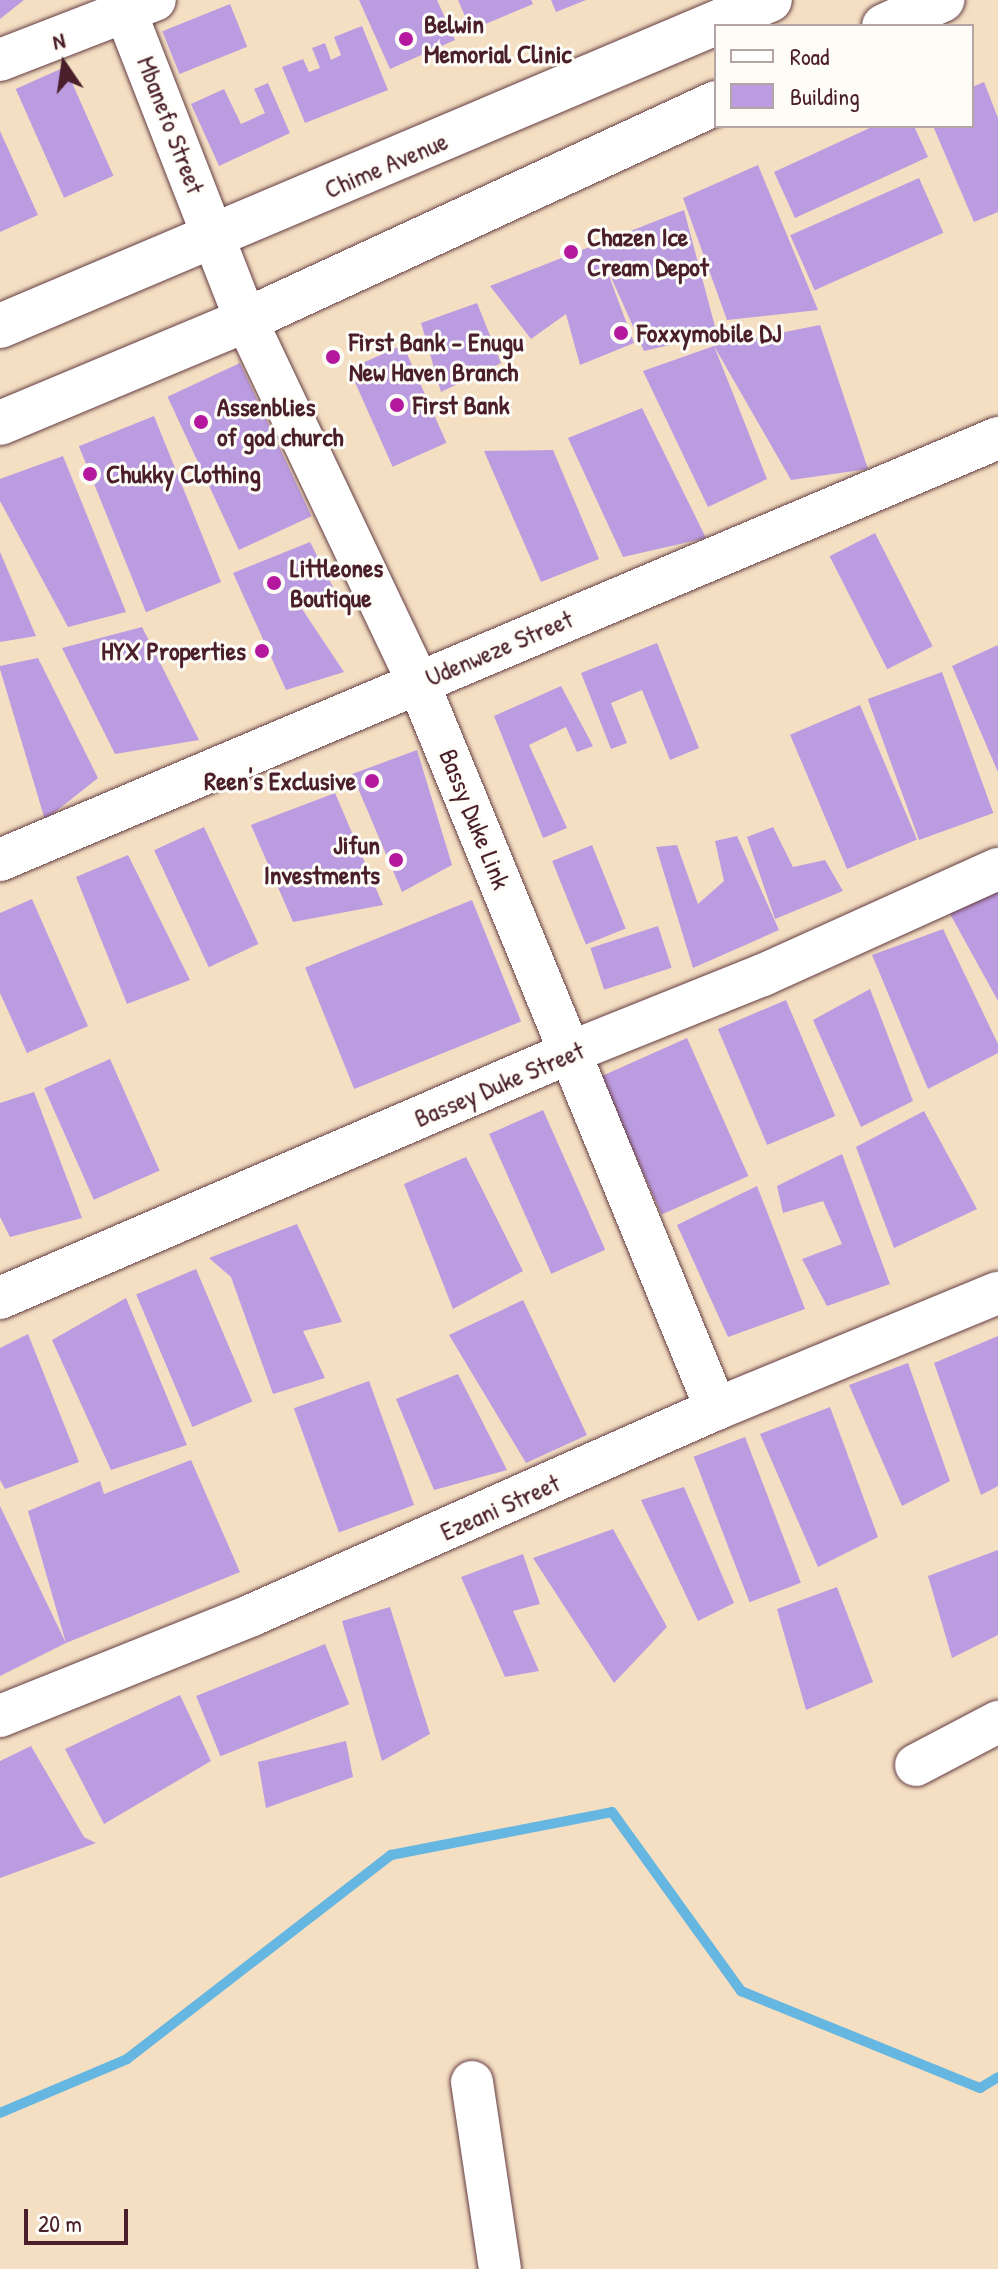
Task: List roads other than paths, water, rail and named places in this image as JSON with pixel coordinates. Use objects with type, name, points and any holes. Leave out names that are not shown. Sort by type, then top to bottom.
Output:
[{"type":"main road","name":"Chime Avenue","points":[[0,326],[215,238],[770,0]]},
{"type":"main road","points":[[888,24],[942,0]]},
{"type":"main road","points":[[0,423],[246,320],[714,104]]},
{"type":"street","name":"Mbanefo Street","points":[[0,60],[141,6],[215,238]]},
{"type":"street","name":"Bassy Duke Link","points":[[215,238],[246,320],[418,682],[716,1409]]},
{"type":"street","name":"Udenweze Street","points":[[0,860],[418,682],[995,449]]},
{"type":"street","name":"Bassey Duke Street","points":[[0,1298],[571,1052],[763,975],[998,869]]},
{"type":"street","name":"Ezeani Street","points":[[0,1716],[252,1615],[716,1409],[998,1293]]},
{"type":"street","points":[[916,1765],[998,1722]]},
{"type":"street","points":[[472,2082],[500,2269]]},
{"type":"waterway","points":[[0,2113],[127,2059],[391,1855],[612,1812],[741,1991],[980,2088],[998,2077]]},
{"type":"place","name":"Belwin Memorial Clinic","points":[[406,39]]},
{"type":"place","name":"Chazen Ice Cream Depot","points":[[571,252]]},
{"type":"place","name":"Foxxymobile DJ","points":[[621,333]]},
{"type":"place","name":"First Bank - Enugu New Haven Branch","points":[[333,357]]},
{"type":"place","name":"First Bank","points":[[397,405]]},
{"type":"place","name":"Assenblies of god church","points":[[201,422]]},
{"type":"place","name":"Chukky Clothing","points":[[90,474]]},
{"type":"place","name":"Littleones Boutique","points":[[274,583]]},
{"type":"place","name":"HYX Properties","points":[[262,651]]},
{"type":"place","name":"Reen's Exclusive","points":[[372,781]]},
{"type":"place","name":"Jifun Investments","points":[[396,860]]}]
